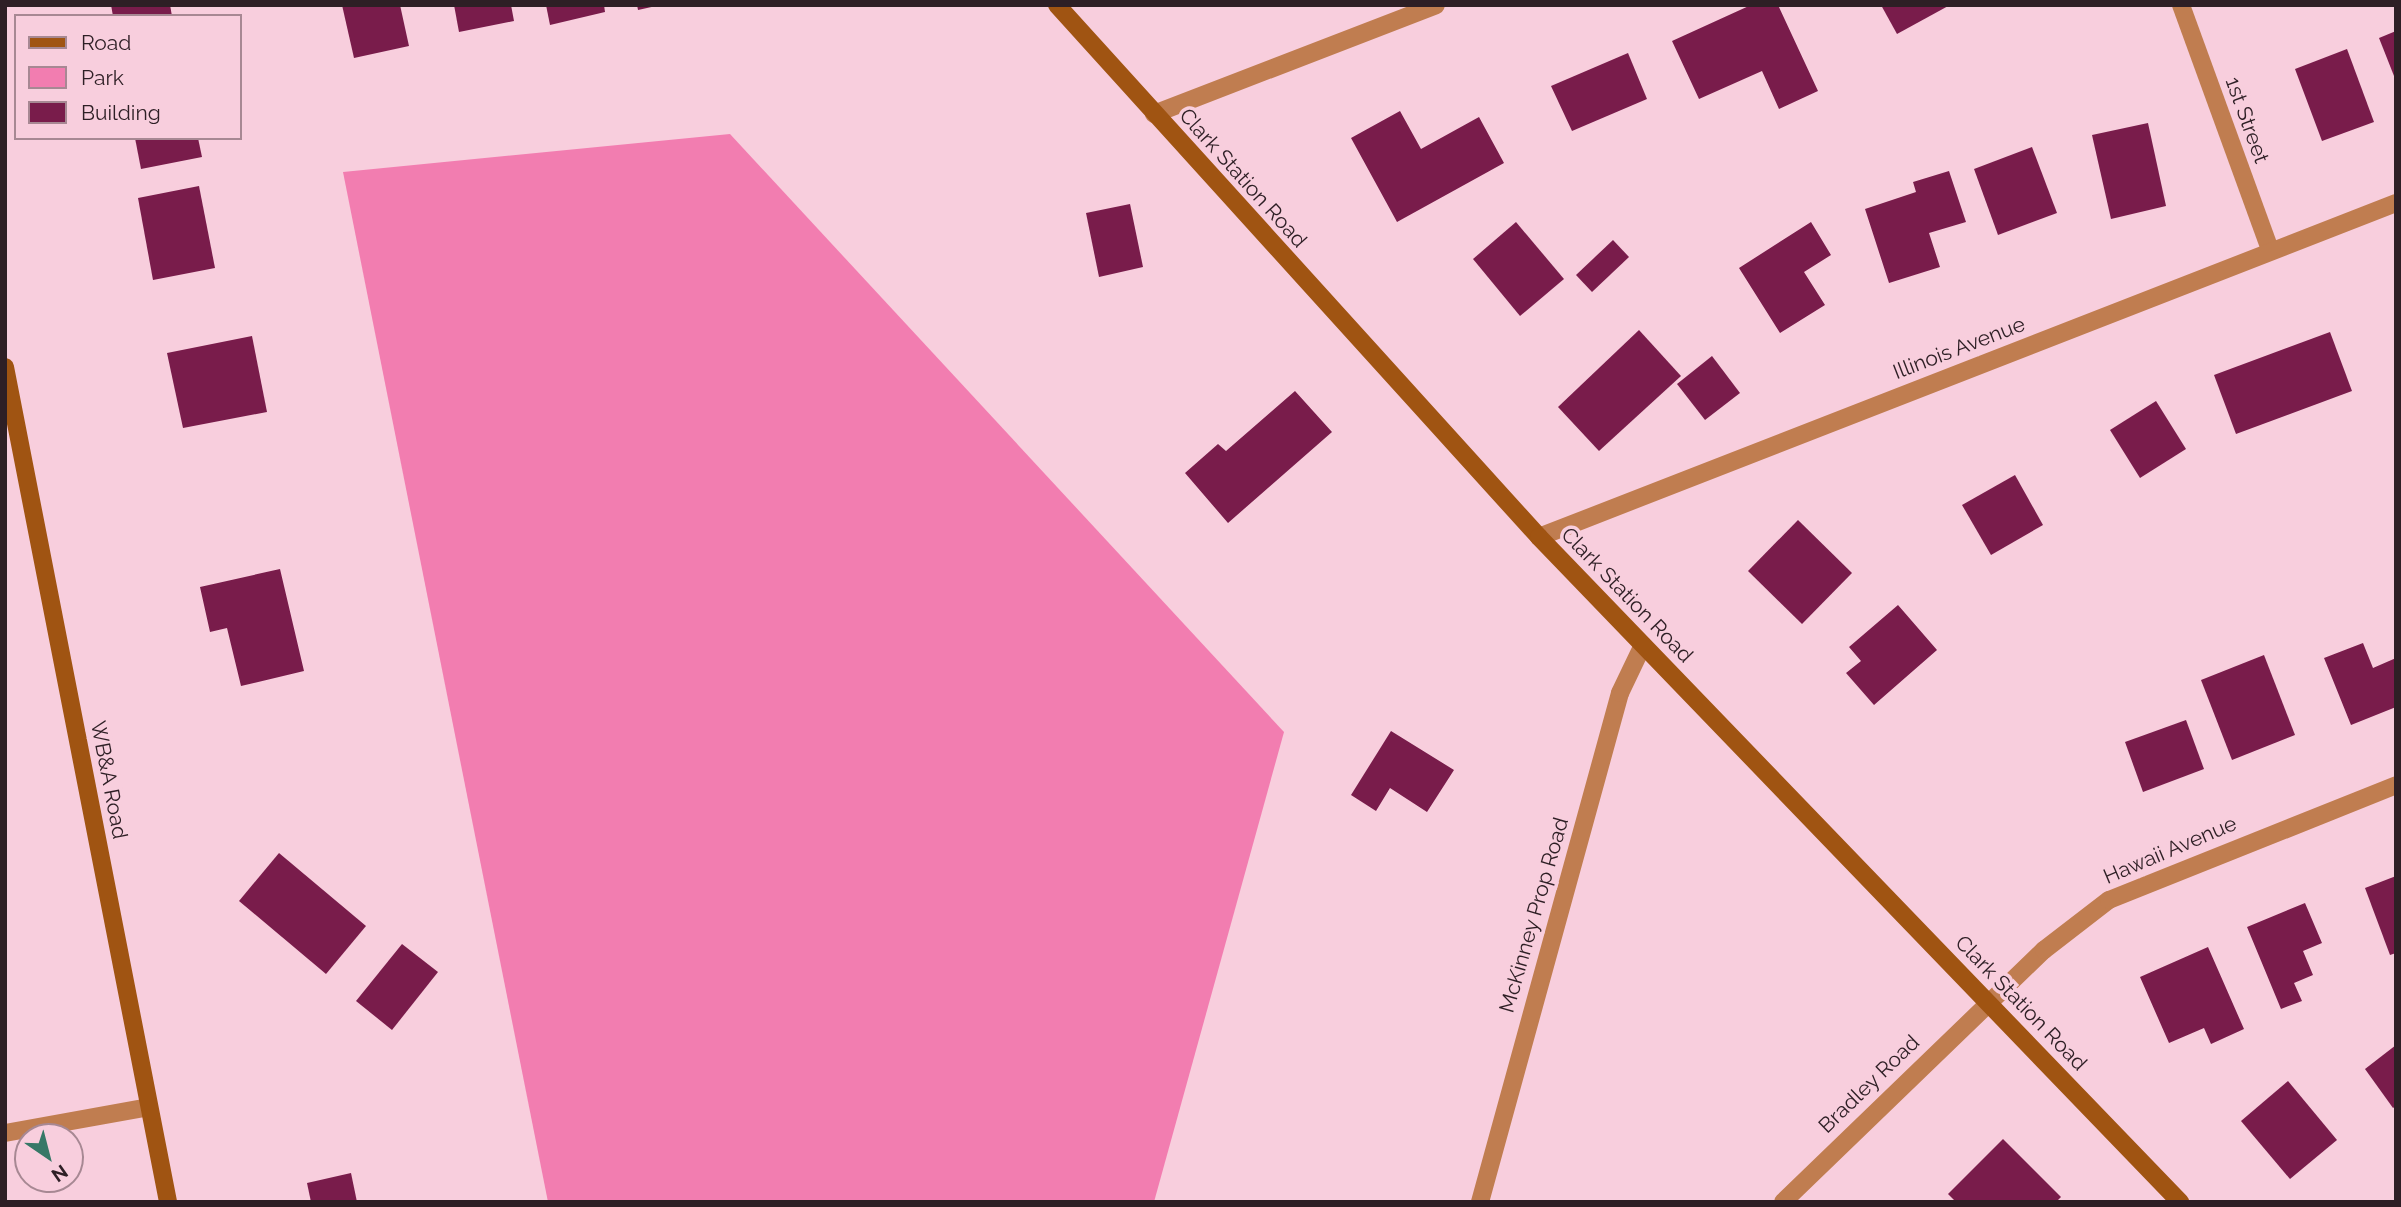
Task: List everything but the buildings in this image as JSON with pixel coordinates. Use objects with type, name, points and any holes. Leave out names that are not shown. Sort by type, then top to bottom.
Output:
[{"type":"street","name":"Clark Station Road","points":[[1057,5],[1539,537],[2180,1202]]},
{"type":"street","points":[[1154,114],[1436,5]]},
{"type":"street","name":"1st Street","points":[[2181,5],[2270,250]]},
{"type":"street","name":"Illinois Avenue","points":[[1539,537],[2396,203]]},
{"type":"street","name":"WB&A Road","points":[[5,366],[168,1202]]},
{"type":"street","name":"McKinney Prop Road","points":[[1480,1202],[1620,693],[1643,645]]},
{"type":"street","name":"Hawaii Avenue","points":[[1989,1001],[2109,900],[2396,785]]},
{"type":"street","name":"Bradley Road","points":[[1783,1202],[1989,1001]]},
{"type":"street","points":[[5,1133],[149,1107]]},
{"type":"green space","points":[[730,134],[1284,732],[1154,1202],[548,1202],[343,172]]}]
